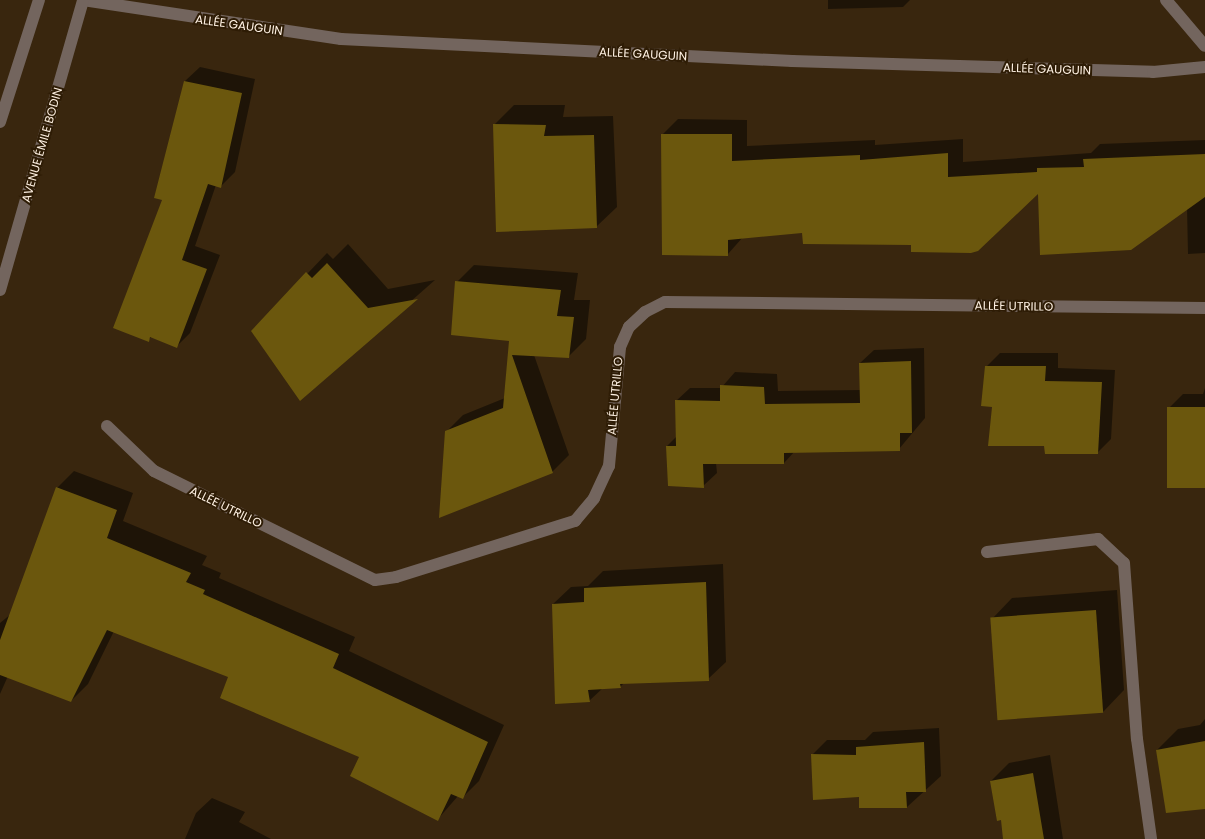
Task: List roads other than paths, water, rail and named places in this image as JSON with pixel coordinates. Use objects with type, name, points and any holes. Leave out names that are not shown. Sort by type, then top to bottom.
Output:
[{"type":"street","points":[[0,122],[39,0]]},
{"type":"street","name":"ALLÉE GAUGUIN","points":[[83,0],[341,39],[792,61],[1153,72],[1205,67]]},
{"type":"street","name":"AVENUE ÉMILE BODIN","points":[[0,290],[83,0]]},
{"type":"street","points":[[1166,0],[1205,46]]},
{"type":"street","name":"ALLÉE UTRILLO","points":[[107,426],[154,471],[375,580],[396,577],[575,521],[594,498],[609,466],[620,347],[629,327],[645,312],[665,302],[1205,308]]},
{"type":"street","points":[[987,552],[1098,539],[1124,563],[1137,739],[1151,839]]}]
